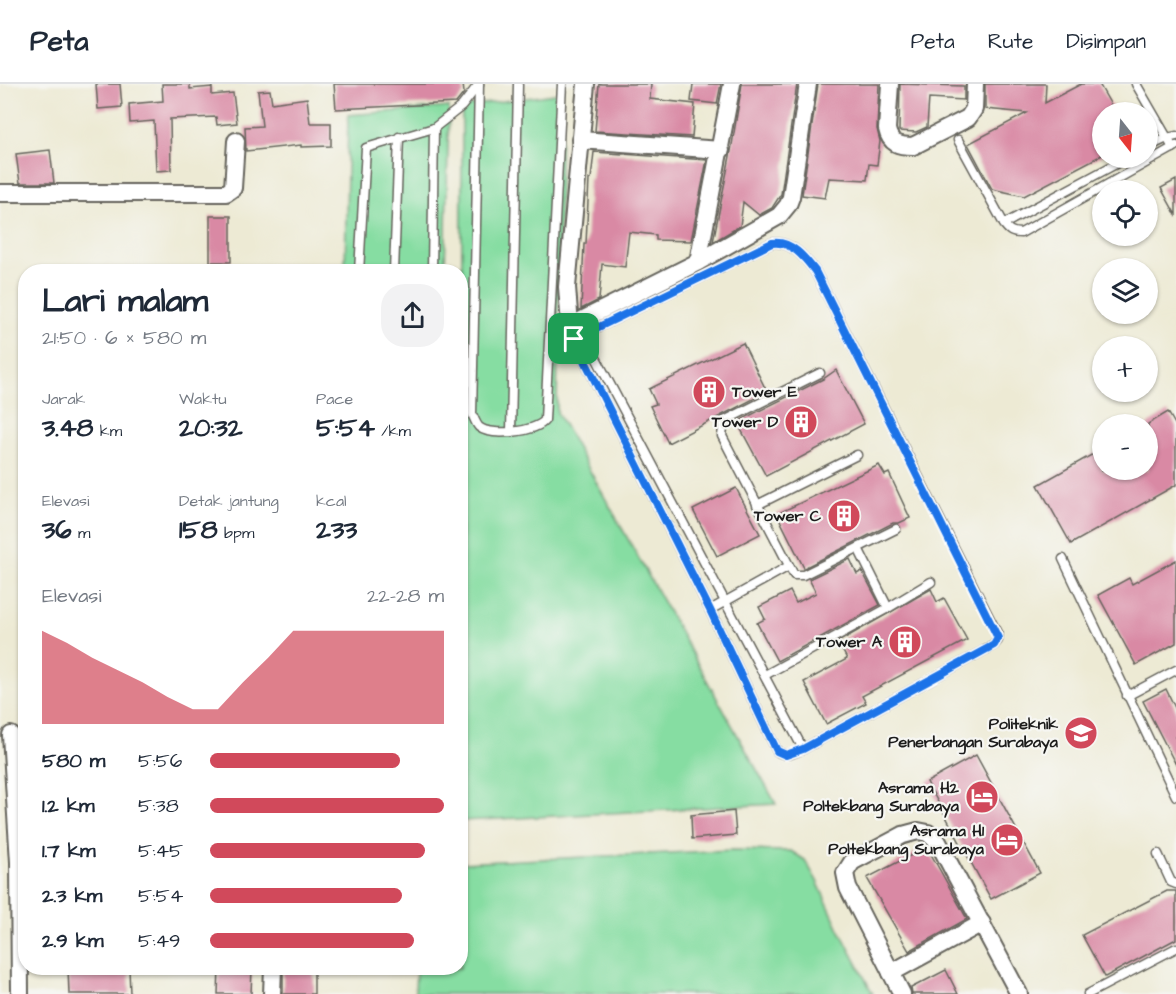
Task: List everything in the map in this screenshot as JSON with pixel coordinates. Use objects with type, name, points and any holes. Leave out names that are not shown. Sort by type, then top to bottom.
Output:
[{"type":"street","points":[[586,84],[567,287],[576,333],[763,227],[784,211],[791,197],[808,84]]},
{"type":"street","points":[[698,262],[732,84]]},
{"type":"street","points":[[890,84],[887,129],[889,136],[898,145],[905,146],[913,146],[968,118],[974,109],[975,84]]},
{"type":"street","points":[[580,140],[721,150]]},
{"type":"street","points":[[0,193],[226,193],[233,188],[236,141]]},
{"type":"street","points":[[11,735],[18,846]]},
{"type":"street","points":[[902,994],[845,879],[847,867],[852,862],[903,835],[918,831],[928,833],[938,842],[1019,994]]},
{"type":"street","points":[[891,972],[982,923]]},
{"type":"street","points":[[20,975],[20,994]]},
{"type":"street","points":[[272,994],[273,975]]},
{"type":"lane","points":[[359,264],[365,151],[369,145],[434,128],[462,106],[479,84],[472,414],[479,427],[486,430],[511,432],[537,428],[545,420],[562,84]]},
{"type":"lane","points":[[511,432],[518,84]]},
{"type":"lane","points":[[958,140],[1004,224],[1009,231],[1020,233],[1174,147],[1172,137],[1136,84]]},
{"type":"lane","points":[[432,264],[434,128]]},
{"type":"lane","points":[[394,264],[399,137]]},
{"type":"lane","points":[[1158,143],[1172,137]]},
{"type":"lane","points":[[1004,224],[1107,168]]},
{"type":"lane","points":[[1115,168],[1120,177]]},
{"type":"lane","points":[[772,243],[781,243],[797,251],[815,271],[998,638],[994,645],[803,749],[790,755],[777,751],[576,333],[772,243]]},
{"type":"lane","points":[[576,333],[726,602],[803,749]]},
{"type":"lane","points":[[820,373],[724,421],[722,436],[794,574],[803,575],[896,529]]},
{"type":"lane","points":[[757,505],[857,455]]},
{"type":"lane","points":[[858,549],[888,608]]},
{"type":"lane","points":[[1063,559],[1176,796]]},
{"type":"lane","points":[[710,610],[789,566]]},
{"type":"lane","points":[[765,675],[931,582]]},
{"type":"lane","points":[[1127,696],[1176,670]]},
{"type":"lane","points":[[1158,854],[1171,882],[1176,884]]},
{"type":"lane","points":[[1088,994],[1176,948]]},
{"type":"green space","points":[[561,93],[557,412],[776,804],[468,821],[468,264],[462,264],[462,107]]},
{"type":"green space","points":[[449,107],[445,264],[345,264],[348,115]]},
{"type":"green space","points":[[732,850],[791,851],[805,860],[873,994],[415,994],[416,975],[468,975],[468,863]]},
{"type":"building","points":[[96,84],[120,84],[122,107],[98,109]]},
{"type":"building","points":[[162,84],[190,84],[190,89],[212,87],[212,95],[233,93],[237,123],[217,125],[216,117],[170,119],[171,170],[156,171],[154,121],[130,123],[129,104],[163,101]]},
{"type":"building","points":[[334,84],[463,84],[464,93],[456,103],[336,109]]},
{"type":"building","points":[[599,84],[651,84],[650,99],[695,104],[692,137],[595,131]]},
{"type":"building","points":[[693,84],[721,84],[717,104],[691,101]]},
{"type":"building","points":[[742,84],[797,84],[781,194],[772,208],[759,215],[743,202],[740,226],[713,242],[731,151]]},
{"type":"building","points":[[818,84],[879,84],[877,129],[880,141],[877,165],[869,164],[867,180],[829,178],[825,198],[802,195]]},
{"type":"building","points":[[900,84],[964,86],[964,100],[929,98],[927,127],[916,132],[899,131]]},
{"type":"building","points":[[985,84],[1046,84],[1045,103],[1081,84],[1099,84],[1109,102],[1092,102],[1092,160],[1024,196],[992,189],[968,144],[1027,113],[985,109]]},
{"type":"building","points":[[270,90],[272,103],[307,98],[310,123],[331,123],[331,146],[301,147],[301,145],[246,151],[245,127],[262,126],[258,91]]},
{"type":"building","points":[[50,150],[54,183],[20,183],[16,154]]},
{"type":"building","points":[[594,152],[707,160],[691,241],[656,240],[656,235],[629,232],[625,267],[602,264],[599,300],[581,309],[589,179],[591,179]]},
{"type":"building","points":[[1176,180],[1176,215],[1161,188]]},
{"type":"building","points":[[210,216],[231,216],[231,262],[210,262]]},
{"type":"building","name":"Tower E","points":[[743,343],[767,392],[668,443],[650,406],[656,404],[649,389]]},
{"type":"building","name":"Tower D","points":[[836,370],[864,424],[766,476],[737,422],[823,379]]},
{"type":"building","points":[[1168,412],[1176,426],[1176,485],[1071,544],[1038,485],[1092,455],[1092,480],[1158,480],[1158,418]]},
{"type":"building","name":"Tower C","points":[[879,465],[885,475],[889,473],[910,518],[893,523],[804,568],[777,514]]},
{"type":"building","points":[[736,488],[760,534],[717,556],[693,510]]},
{"type":"building","points":[[850,559],[857,574],[862,571],[880,605],[777,661],[757,623],[765,619],[759,607],[790,591],[796,603],[816,593],[809,579]]},
{"type":"building","points":[[1176,560],[1176,643],[1136,665],[1098,595],[1129,578],[1132,584]]},
{"type":"building","name":"Tower A","points":[[931,589],[937,602],[944,598],[967,640],[862,696],[866,703],[826,724],[804,682],[847,659],[838,642]]},
{"type":"building","points":[[1166,689],[1176,710],[1176,765],[1143,701]]},
{"type":"building","points":[[976,755],[1040,873],[991,899],[927,782]]},
{"type":"building","points":[[734,811],[736,835],[692,839],[691,815]]},
{"type":"building","points":[[927,847],[967,919],[909,951],[867,878]]},
{"type":"building","points":[[1167,891],[1176,891],[1176,939],[1105,977],[1082,935]]},
{"type":"building","points":[[946,970],[958,994],[912,994],[911,988]]},
{"type":"building","points":[[68,975],[129,975],[130,994],[69,994]]},
{"type":"building","points":[[219,975],[252,975],[251,994],[218,994]]},
{"type":"building","points":[[283,975],[314,975],[314,994],[283,994]]},
{"type":"place","name":"Tower E","points":[[709,392]]},
{"type":"place","name":"Tower D","points":[[801,422]]},
{"type":"place","name":"Tower C","points":[[844,516]]},
{"type":"place","name":"Tower A","points":[[905,642]]},
{"type":"place","name":"Politeknik Penerbangan Surabaya","points":[[1081,733]]},
{"type":"place","name":"Asrama H2 Poltekbang Surabaya","points":[[982,797]]},
{"type":"place","name":"Asrama H1 Poltekbang Surabaya","points":[[1007,840]]},
{"type":"route","points":[[772,243],[781,243],[797,251],[815,271],[998,635],[997,641],[994,645],[803,749],[790,755],[777,751],[710,610],[574,339],[772,243]]}]
